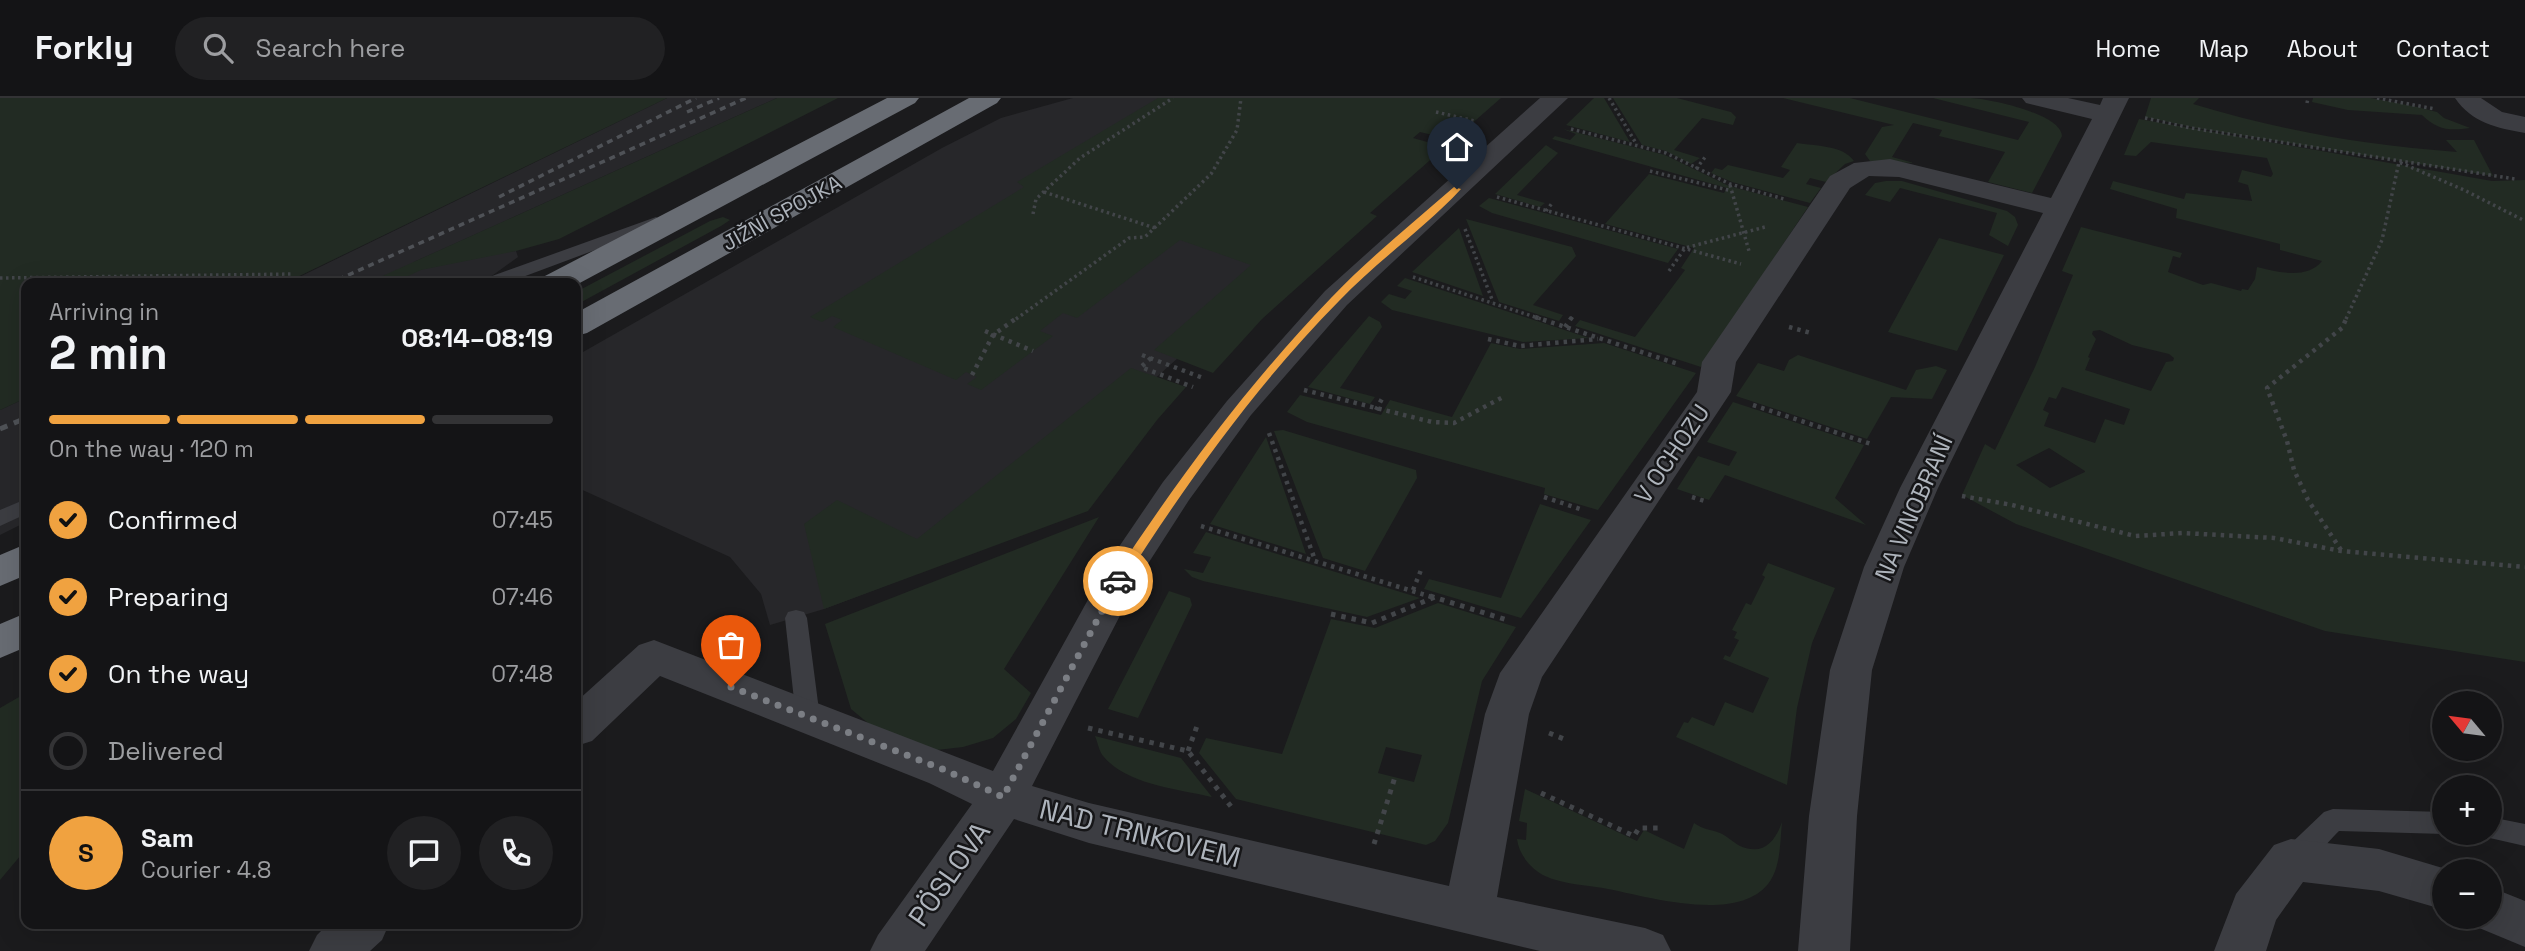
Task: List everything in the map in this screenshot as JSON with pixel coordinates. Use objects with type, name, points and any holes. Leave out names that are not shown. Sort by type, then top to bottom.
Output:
[{"type":"highway","name":"JIŽNÍ SPOJKA","points":[[565,278],[906,98]]},
{"type":"highway","name":"JIŽNÍ SPOJKA","points":[[581,323],[988,98]]},
{"type":"highway","points":[[0,572],[21,561]]},
{"type":"highway","points":[[0,643],[21,631]]},
{"type":"street","name":"PÖSLOVA","points":[[896,951],[1003,797],[1124,570],[1175,491],[1239,408],[1336,298],[1555,98]]},
{"type":"street","points":[[2035,98],[2121,110]]},
{"type":"street","points":[[2468,98],[2482,113],[2525,125]]},
{"type":"street","name":"NA VINOBRANÍ","points":[[1824,951],[1833,816],[1851,670],[1884,567],[1919,488],[2060,209],[2121,110]]},
{"type":"street","name":"V OCHOZU","points":[[1469,913],[1507,714],[1522,673],[1714,393],[1719,362],[1809,205],[1849,174],[1864,167],[1887,167],[2060,209]]},
{"type":"street","name":"NAD TRNKOVEM","points":[[581,724],[654,656],[945,770],[1003,797],[1089,823],[1469,913],[1645,951]]},
{"type":"street","points":[[2240,951],[2254,910],[2291,860],[2379,870],[2432,885]]},
{"type":"street","points":[[2502,914],[2525,925]]},
{"type":"street","points":[[335,951],[359,929]]},
{"type":"lane","points":[[503,278],[704,205]]},
{"type":"lane","points":[[0,519],[21,508]]},
{"type":"lane","points":[[796,618],[808,718]]},
{"type":"lane","points":[[2291,860],[2333,820],[2432,823]]},
{"type":"lane","points":[[2502,830],[2525,835]]},
{"type":"path","points":[[1033,214],[1036,199],[1080,158],[1173,98]]},
{"type":"path","points":[[972,374],[993,335],[1129,238],[1144,237],[1156,229],[1211,174],[1237,130],[1241,98]]},
{"type":"path","points":[[1609,98],[1638,146]]},
{"type":"path","points":[[2377,98],[2441,110]]},
{"type":"path","points":[[2121,110],[2191,128],[2515,179]]},
{"type":"path","points":[[1436,112],[1479,122]]},
{"type":"path","points":[[1572,129],[1666,153],[1730,184],[1809,205]]},
{"type":"path","points":[[1696,169],[1706,156]]},
{"type":"path","points":[[2399,162],[2464,190],[2525,221]]},
{"type":"path","points":[[2341,551],[2308,500],[2294,470],[2267,388],[2342,328],[2382,240],[2399,162]]},
{"type":"path","points":[[1650,171],[1732,191]]},
{"type":"path","points":[[1730,184],[1749,253]]},
{"type":"path","points":[[1043,192],[1156,229]]},
{"type":"path","points":[[1486,194],[1742,265]]},
{"type":"path","points":[[1546,211],[1553,202]]},
{"type":"path","points":[[1669,271],[1685,248],[1745,233],[1809,205]]},
{"type":"path","points":[[1461,219],[1493,303]]},
{"type":"path","points":[[0,278],[292,274]]},
{"type":"path","points":[[1425,281],[1686,367]]},
{"type":"path","points":[[1564,327],[1574,314]]},
{"type":"path","points":[[1787,327],[1811,333]]},
{"type":"path","points":[[985,331],[1033,351]]},
{"type":"path","points":[[1488,339],[1520,346],[1601,339]]},
{"type":"path","points":[[1142,355],[1203,378]]},
{"type":"path","points":[[1151,358],[1141,367],[1193,387]]},
{"type":"path","points":[[1296,388],[1376,410],[1454,424],[1503,397]]},
{"type":"path","points":[[1376,410],[1384,395]]},
{"type":"path","points":[[1742,402],[1874,445]]},
{"type":"path","points":[[1269,430],[1315,560]]},
{"type":"path","points":[[1919,488],[2012,505],[2135,536],[2183,533],[2274,538],[2341,551],[2525,567]]},
{"type":"path","points":[[1544,497],[1595,514]]},
{"type":"path","points":[[1200,525],[1518,623]]},
{"type":"path","points":[[1412,590],[1421,570]]},
{"type":"path","points":[[1331,614],[1372,623],[1435,597]]},
{"type":"path","points":[[1188,751],[1197,726]]},
{"type":"path","points":[[1087,727],[1188,751],[1236,813]]},
{"type":"path","points":[[1374,845],[1395,778]]},
{"type":"path","points":[[1529,787],[1634,836],[1639,828],[1663,828]]},
{"type":"shaded area","points":[[0,98],[667,98],[295,278],[21,278],[21,400],[0,410]]},
{"type":"shaded area","points":[[667,98],[777,98],[414,262],[516,251],[518,257],[489,278],[297,278]]},
{"type":"shaded area","points":[[777,98],[838,98],[559,239],[516,251],[421,270],[404,278],[378,278]]},
{"type":"shaded area","points":[[1073,98],[1306,98],[1285,262],[1131,400],[906,578],[824,609],[770,625],[761,594],[730,557],[581,489],[581,353],[942,148],[1001,118]]},
{"type":"shaded area","points":[[1158,98],[1501,98],[1453,140],[1420,132],[1413,138],[1445,147],[1370,213],[1377,216],[1262,319],[1213,373],[1154,350],[1251,265],[1180,240],[1077,318],[1063,313],[1040,331],[1053,336],[981,390],[967,384],[977,377],[966,372],[956,380],[833,327],[842,320],[832,316],[822,322],[810,317],[1024,187],[1017,182]]},
{"type":"shaded area","points":[[1594,98],[1604,98],[1630,142],[1566,125]]},
{"type":"shaded area","points":[[1613,98],[1677,98],[1731,112],[1736,117],[1733,125],[1702,118],[1674,150],[1700,158],[1691,164],[1666,151],[1642,145]]},
{"type":"shaded area","points":[[1783,98],[1850,98],[2018,140],[2029,122],[1933,98],[1981,99],[2038,115],[2059,128],[2062,136],[2032,193],[1988,182],[2005,152],[1939,136],[1942,130],[1913,123],[1892,157],[1914,163],[1870,161],[1865,154],[1882,127],[1894,125]]},
{"type":"shaded area","points":[[2151,98],[2199,98],[2193,104],[2259,122],[2324,136],[2389,145],[2457,152],[2446,140],[2474,140],[2493,176],[2196,128],[2145,117]]},
{"type":"shaded area","points":[[2313,98],[2371,98],[2437,112],[2444,118],[2470,128],[2444,128],[2433,124],[2422,115],[2348,110],[2312,102]]},
{"type":"shaded area","points":[[2139,119],[2492,181],[2525,180],[2525,662],[2325,631],[2016,524],[1962,495],[1985,444],[1995,450],[2035,367],[2073,275],[2062,271],[2081,227],[2182,253],[2180,258],[2173,256],[2168,272],[2203,285],[2211,283],[2241,291],[2248,290],[2255,279],[2257,267],[2300,273],[2316,267],[2322,261],[2280,250],[2280,244],[2176,218],[2177,209],[2110,189],[2113,181],[2184,199],[2186,193],[2252,201],[2248,185],[2238,182],[2242,170],[2271,177],[2273,174],[2267,158],[2151,142],[2136,156],[2124,155]],"holes":[[[2100,330],[2132,345],[2169,354],[2174,358],[2173,361],[2166,362],[2151,391],[2085,370],[2096,339],[2093,331]],[[2062,387],[2130,409],[2124,425],[2105,419],[2095,443],[2044,426],[2049,413],[2043,410],[2049,397],[2056,399]],[[2049,448],[2085,472],[2050,488],[2016,465]]]},
{"type":"shaded area","points":[[1563,129],[1665,155],[1729,186],[1808,207],[1701,367],[1575,326],[1580,320],[1635,337],[1685,270],[1681,268],[1694,248],[1605,224],[1649,174],[1724,193],[1727,188],[1552,139],[1555,136],[1570,140],[1576,134]]},
{"type":"shaded area","points":[[1797,143],[1836,149],[1854,161],[1845,164],[1826,182],[1810,178],[1806,184],[1821,188],[1810,203],[1732,182],[1711,173],[1715,168],[1722,170],[1728,165],[1783,178],[1790,170],[1781,167]]},
{"type":"shaded area","points":[[1546,145],[1558,153],[1517,195],[1545,203],[1540,207],[1495,194]]},
{"type":"shaded area","points":[[1902,181],[2007,211],[2015,217],[2018,225],[2008,246],[1989,235],[1997,213],[1900,188],[1890,202],[1865,195],[1875,183]]},
{"type":"shaded area","points":[[1489,198],[1678,249],[1668,263],[1492,213],[1479,206]]},
{"type":"shaded area","points":[[723,217],[730,220],[581,302],[581,289],[710,221]]},
{"type":"shaded area","points":[[1466,219],[1572,247],[1576,256],[1533,305],[1563,315],[1559,321],[1499,302]]},
{"type":"shaded area","points":[[1459,228],[1483,296],[1412,272]]},
{"type":"shaded area","points":[[1939,238],[2004,255],[1957,351],[1888,332]]},
{"type":"shaded area","points":[[1405,278],[1589,338],[1523,342],[1392,310],[1381,302],[1389,294],[1405,299],[1412,291],[1397,286]]},
{"type":"shaded area","points":[[1369,316],[1380,322],[1382,327],[1340,388],[1375,397],[1370,404],[1308,387]]},
{"type":"shaded area","points":[[1491,343],[1520,349],[1604,343],[1696,373],[1598,510],[1544,494],[1545,488],[1307,422],[1287,412],[1300,395],[1381,415],[1390,400],[1452,417]]},
{"type":"shaded area","points":[[1798,355],[1906,390],[1916,370],[1936,366],[1947,370],[1932,399],[1891,397],[1867,439],[1736,396],[1758,363],[1784,371],[1789,360]]},
{"type":"shaded area","points":[[1131,368],[1186,387],[1157,420],[1088,511],[824,609],[804,524],[837,500],[917,539]]},
{"type":"shaded area","points":[[21,400],[21,524],[0,535],[0,410]]},
{"type":"shaded area","points":[[1733,402],[1864,445],[1835,498],[1866,525],[1725,475],[1709,500],[1677,489],[1698,456],[1729,466],[1737,452],[1707,442]]},
{"type":"shaded area","points":[[1283,430],[1416,470],[1417,478],[1365,571],[1323,558],[1274,431]]},
{"type":"shaded area","points":[[1266,437],[1306,554],[1210,524]]},
{"type":"shaded area","points":[[1540,504],[1591,520],[1521,618],[1424,589],[1429,579],[1501,598]]},
{"type":"shaded area","points":[[1099,517],[1004,669],[1031,693],[1016,719],[993,738],[963,747],[928,751],[880,733],[851,709],[825,624]]},
{"type":"shaded area","points":[[1206,532],[1420,598],[1367,617],[1203,581],[1192,577],[1184,569],[1203,573],[1211,557],[1193,553]]},
{"type":"shaded area","points":[[1768,563],[1835,588],[1812,643],[1797,708],[1787,785],[1676,737],[1684,722],[1688,723],[1692,717],[1714,726],[1725,702],[1753,713],[1769,678],[1723,659],[1725,655],[1730,657],[1739,640],[1734,638],[1737,632],[1732,630],[1746,603],[1751,605],[1765,577],[1762,575]]},
{"type":"shaded area","points":[[1169,591],[1190,598],[1192,605],[1138,718],[1108,709]]},
{"type":"shaded area","points":[[1438,603],[1516,627],[1482,681],[1448,823],[1435,841],[1426,845],[1236,799],[1199,753],[1206,738],[1282,754],[1331,619],[1375,628]],"holes":[[[1386,747],[1422,755],[1414,782],[1378,773]]]},
{"type":"shaded area","points":[[21,696],[21,855],[0,880],[0,708]]},
{"type":"shaded area","points":[[1095,736],[1181,758],[1212,797],[1154,784],[1126,774],[1102,755]]},
{"type":"shaded area","points":[[1525,789],[1637,841],[1644,830],[1684,849],[1694,823],[1723,834],[1740,846],[1755,849],[1772,841],[1782,822],[1775,870],[1768,884],[1753,896],[1735,903],[1713,905],[1666,901],[1552,879],[1531,865],[1518,845],[1517,839],[1526,840],[1527,823],[1519,821]]},
{"type":"railway","points":[[499,197],[696,98]]},
{"type":"railway","points":[[687,112],[719,98]]},
{"type":"railway","points":[[341,278],[746,98]]},
{"type":"railway","points":[[0,429],[21,420]]},
{"type":"way so far","points":[[731,687],[945,770],[1003,797],[1118,581]]},
{"type":"route","points":[[1118,581],[1175,491],[1274,366],[1336,298],[1457,189]]}]
